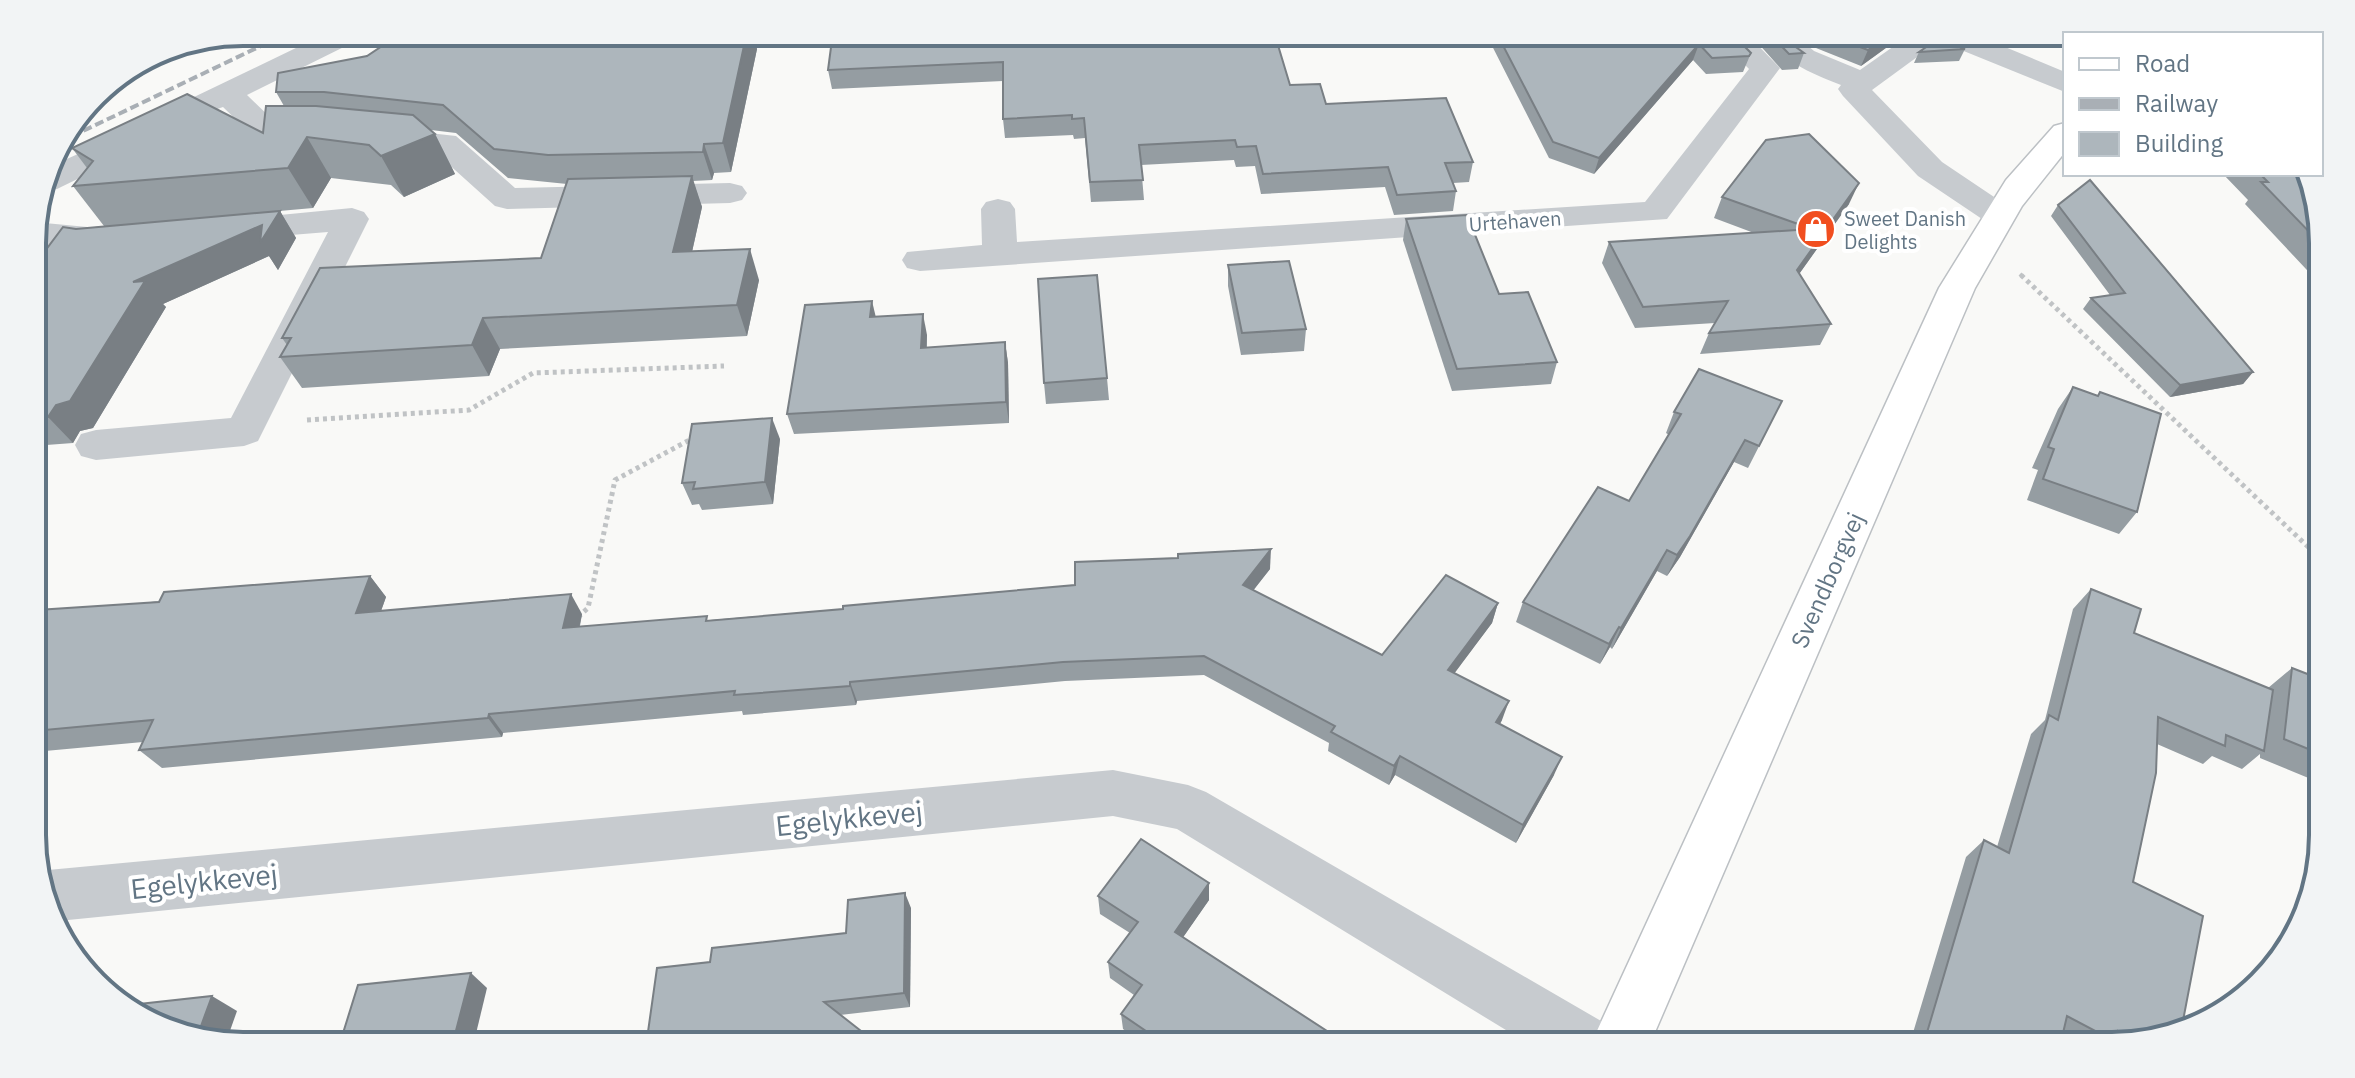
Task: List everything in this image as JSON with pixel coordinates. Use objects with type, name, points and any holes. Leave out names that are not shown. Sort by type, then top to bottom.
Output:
[{"type":"main road","name":"Svendborgvej","points":[[1625,1032],[1957,288],[1990,228],[2044,152],[2063,135]]},
{"type":"street","points":[[59,175],[323,46]]},
{"type":"street","name":"Urtehaven","points":[[920,260],[1655,212],[1765,68],[1742,46]]},
{"type":"street","points":[[1789,46],[1808,59],[1863,82]]},
{"type":"street","points":[[1913,46],[1854,89],[1990,228]]},
{"type":"street","points":[[1976,46],[2063,82]]},
{"type":"street","points":[[227,93],[268,133],[339,133],[444,143],[507,199],[730,193]]},
{"type":"street","points":[[998,209],[1000,254]]},
{"type":"street","points":[[96,445],[244,431],[352,219],[202,232]]},
{"type":"street","points":[[46,235],[97,241],[157,236]]},
{"type":"street","name":"Egelykkevej","points":[[56,895],[1113,793],[1188,808],[1564,1032]]},
{"type":"path","points":[[1990,228],[2063,312],[2309,548]]},
{"type":"path","points":[[246,424],[469,410],[533,373],[724,366]]},
{"type":"path","points":[[575,620],[588,608],[615,480],[702,434]]},
{"type":"building","points":[[382,46],[744,46],[723,143],[704,144],[703,152],[548,155],[494,149],[443,105],[324,92],[276,92],[278,73],[367,56]]},
{"type":"building","points":[[831,46],[1278,46],[1290,85],[1320,84],[1326,104],[1446,98],[1473,162],[1445,163],[1456,191],[1397,195],[1388,167],[1263,174],[1256,146],[1237,147],[1235,140],[1139,145],[1143,180],[1090,182],[1084,118],[1072,119],[1072,115],[1003,119],[1003,62],[828,70]]},
{"type":"building","points":[[1503,46],[1697,46],[1599,158],[1553,142]]},
{"type":"building","points":[[1701,46],[1744,46],[1751,53],[1749,56],[1712,58]]},
{"type":"building","points":[[1781,46],[1794,46],[1804,53],[1789,54]]},
{"type":"building","points":[[1928,46],[1965,49],[1919,52]]},
{"type":"building","points":[[187,94],[263,133],[266,106],[316,106],[413,115],[435,134],[381,156],[369,145],[307,137],[288,168],[73,186],[93,161],[72,148]]},
{"type":"building","points":[[1809,134],[1859,183],[1797,270],[1831,324],[1709,333],[1728,301],[1643,307],[1609,242],[1812,229],[1722,197],[1766,140]]},
{"type":"building","points":[[692,176],[673,252],[750,249],[737,305],[483,318],[472,345],[280,357],[291,338],[282,338],[320,268],[541,258],[568,179]]},
{"type":"building","points":[[2262,176],[2297,176],[2308,231],[2261,182],[2268,182]]},
{"type":"building","points":[[2090,180],[2253,372],[2180,385],[2091,298],[2125,293],[2058,205]]},
{"type":"building","points":[[280,211],[260,243],[262,225],[133,282],[145,281],[70,401],[56,405],[46,417],[46,250],[63,227],[76,229]]},
{"type":"building","points":[[1467,215],[1499,294],[1528,292],[1557,362],[1457,369],[1406,219]]},
{"type":"building","points":[[1289,261],[1306,329],[1242,333],[1228,265]]},
{"type":"building","points":[[1097,275],[1107,378],[1044,383],[1038,279]]},
{"type":"building","points":[[872,301],[870,317],[923,314],[921,348],[1005,342],[1006,402],[787,414],[805,305]]},
{"type":"building","points":[[1699,369],[1782,401],[1759,446],[1745,440],[1677,555],[1667,550],[1609,644],[1523,602],[1598,487],[1629,501],[1681,414],[1674,412]]},
{"type":"building","points":[[2073,387],[2098,396],[2100,392],[2161,414],[2137,512],[2043,479],[2054,449],[2048,447]]},
{"type":"building","points":[[772,418],[765,482],[693,489],[695,482],[682,483],[692,424]]},
{"type":"building","points":[[1271,549],[1243,585],[1382,655],[1446,575],[1498,603],[1448,670],[1509,701],[1496,722],[1562,757],[1523,825],[1400,756],[1394,766],[1331,732],[1335,726],[1204,656],[1063,662],[850,682],[850,686],[734,695],[735,691],[489,714],[488,718],[139,750],[153,720],[46,730],[46,609],[159,602],[164,592],[370,576],[356,613],[571,594],[563,628],[707,616],[706,621],[1075,585],[1075,562],[1178,558],[1178,554]]},
{"type":"building","points":[[2091,589],[2141,609],[2134,633],[2273,690],[2264,751],[2226,735],[2225,746],[2158,717],[2156,773],[2133,882],[2203,916],[2183,1018],[2125,1032],[2097,1032],[2067,1016],[2063,1032],[1927,1032],[1984,840],[2009,853],[2049,715],[2058,720]]},
{"type":"building","points":[[2292,668],[2309,675],[2309,749],[2284,739]]},
{"type":"building","points":[[1141,839],[1209,883],[1175,932],[1329,1032],[1147,1032],[1121,1014],[1142,985],[1108,962],[1138,922],[1098,896]]},
{"type":"building","points":[[905,893],[904,993],[824,1002],[862,1032],[648,1032],[657,968],[710,962],[712,948],[846,933],[848,900]]},
{"type":"building","points":[[471,973],[456,1032],[343,1032],[358,985]]},
{"type":"building","points":[[212,996],[201,1027],[168,1017],[142,1004]]},
{"type":"railway","points":[[81,132],[261,46]]},
{"type":"place","name":"Sweet Danish Delights","points":[[1816,229]]}]
